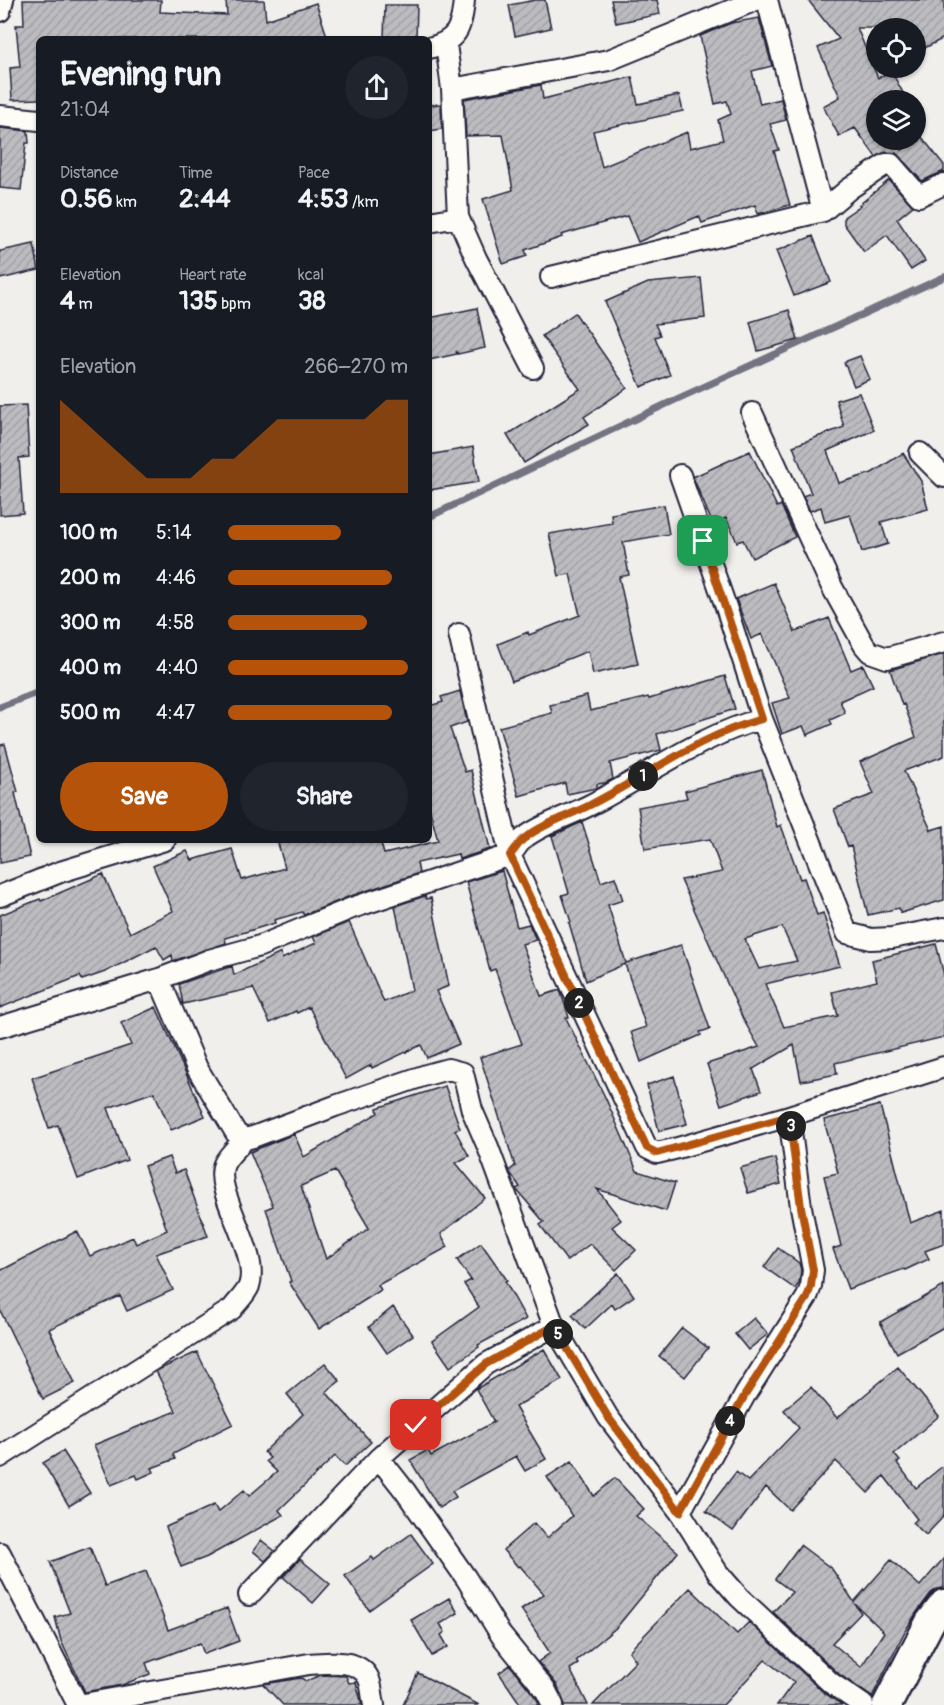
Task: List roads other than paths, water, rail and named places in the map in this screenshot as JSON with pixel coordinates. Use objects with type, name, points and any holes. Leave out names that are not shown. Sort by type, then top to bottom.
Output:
[{"type":"street","points":[[0,11],[3,0]]},
{"type":"street","points":[[464,0],[462,21],[454,35],[438,46],[452,89],[458,217],[476,258],[533,368]]},
{"type":"street","points":[[452,89],[609,60],[756,0]]},
{"type":"street","points":[[767,0],[823,211]]},
{"type":"street","points":[[0,116],[36,120]]},
{"type":"street","points":[[551,277],[823,211],[849,189],[886,164],[891,164],[920,196],[944,184]]},
{"type":"street","points":[[432,221],[458,217]]},
{"type":"street","points":[[752,413],[832,586],[864,645],[870,652],[887,658],[944,642]]},
{"type":"street","points":[[920,453],[944,477]]},
{"type":"street","points":[[680,476],[762,719],[847,933],[871,939],[892,938],[944,928]]},
{"type":"street","points":[[459,634],[510,855],[647,1148],[657,1153],[789,1116],[944,1067]]},
{"type":"street","points":[[0,1027],[159,979],[209,960],[260,946],[352,908],[510,855],[522,839],[540,828],[590,805],[682,753],[738,725],[762,719]]},
{"type":"street","points":[[0,896],[60,872],[155,843]]},
{"type":"street","points":[[159,979],[197,1068],[236,1133],[245,1139]]},
{"type":"street","points":[[0,1457],[232,1309],[249,1287],[252,1266],[226,1193],[223,1177],[224,1164],[245,1139],[426,1075],[448,1069],[463,1072],[475,1119],[488,1147],[554,1326],[608,1417],[680,1512],[718,1573],[739,1597],[831,1683],[863,1705]]},
{"type":"street","points":[[680,1512],[745,1395],[807,1298],[811,1286],[813,1270],[801,1207],[789,1116]]},
{"type":"street","points":[[249,1595],[379,1458],[486,1364],[554,1326]]},
{"type":"street","points":[[379,1458],[466,1578],[501,1635],[546,1691],[553,1705]]},
{"type":"street","points":[[0,1553],[78,1705],[309,1664],[344,1663],[360,1668],[368,1677],[374,1705]]},
{"type":"street","points":[[887,1705],[930,1622],[944,1604]]},
{"type":"street","points":[[101,1705],[132,1695]]},
{"type":"waterway","points":[[432,516],[677,399],[944,277]]},
{"type":"waterway","points":[[0,707],[36,693]]}]
